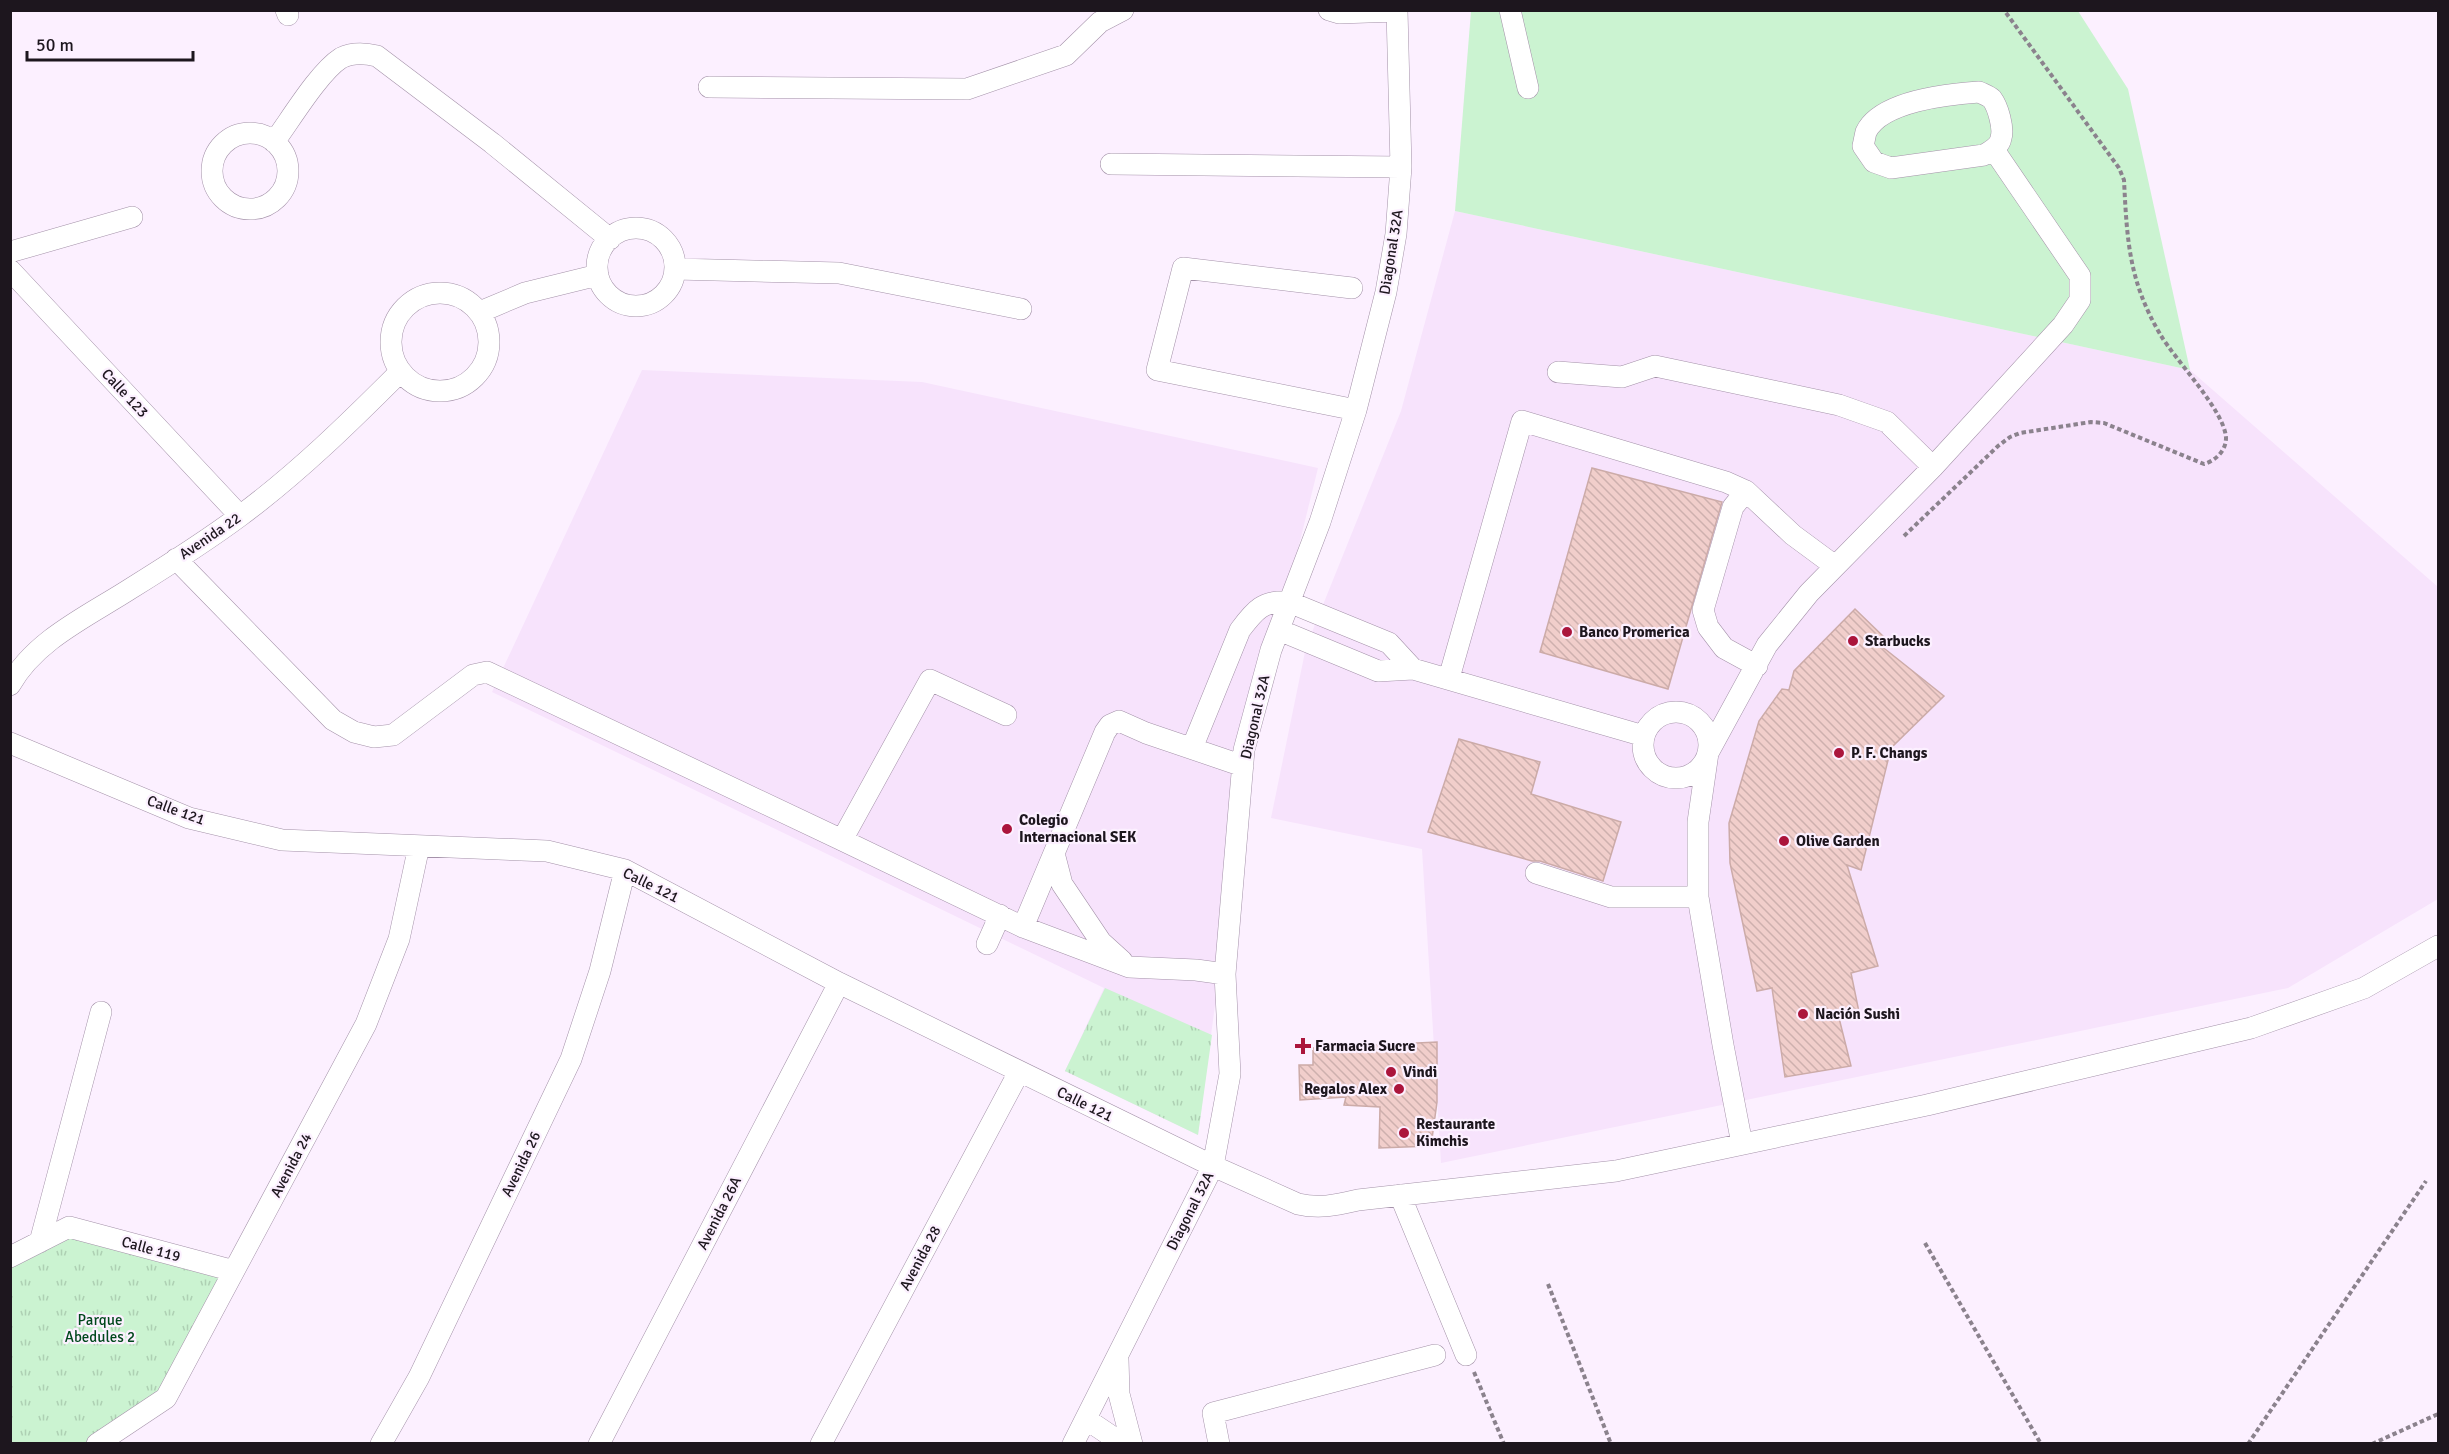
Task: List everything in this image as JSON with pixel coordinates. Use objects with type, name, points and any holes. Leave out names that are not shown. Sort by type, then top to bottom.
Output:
[{"type":"street","points":[[709,87],[967,89],[1066,55],[1100,22],[1123,10]]},
{"type":"street","points":[[1329,10],[1339,13],[1397,11]]},
{"type":"street","points":[[1510,10],[1528,88]]},
{"type":"street","name":"Diagonal 32A","points":[[1073,1443],[1213,1166],[1230,1074],[1225,974],[1243,766],[1250,728],[1271,650],[1320,522],[1356,410],[1386,292],[1396,234],[1401,167],[1397,11]]},
{"type":"street","points":[[274,142],[323,75],[342,58],[363,52],[377,56],[492,142],[610,239]]},
{"type":"street","points":[[1979,92],[1992,98],[1998,111],[2002,139],[1994,150],[1984,155],[1891,168],[1874,162],[1863,146],[1867,131],[1883,115],[1903,105],[1979,92]]},
{"type":"street","points":[[1742,1144],[1698,897],[1698,822],[1708,753],[1709,743],[1701,724],[1694,717],[1684,713],[1674,712],[1655,719],[1644,736],[1645,757],[1650,766],[1668,777],[1678,777],[1697,770],[1704,762],[1708,753],[1757,666],[1767,645],[1809,593],[1933,467],[2063,325],[2080,300],[2080,276],[1994,150]]},
{"type":"street","points":[[1111,164],[1401,167]]},
{"type":"street","points":[[10,252],[132,217]]},
{"type":"street","points":[[638,228],[653,232],[665,241],[673,254],[675,269],[673,281],[666,292],[657,300],[646,305],[627,305],[610,297],[602,287],[598,275],[599,256],[610,239],[622,231],[638,228]]},
{"type":"street","points":[[1352,288],[1183,268],[1158,370],[1356,410]]},
{"type":"street","points":[[675,269],[839,273],[1021,309]]},
{"type":"street","name":"Calle 123","points":[[10,270],[240,516]]},
{"type":"street","points":[[480,312],[525,293],[598,275]]},
{"type":"street","points":[[447,293],[465,299],[480,312],[488,330],[490,349],[483,368],[470,382],[452,391],[433,392],[414,385],[400,372],[392,355],[391,336],[397,317],[410,303],[428,294],[447,293]]},
{"type":"street","points":[[1558,372],[1622,377],[1655,366],[1839,405],[1887,422],[1933,467]]},
{"type":"street","name":"Avenida 22","points":[[10,685],[23,666],[53,638],[240,516],[304,465],[400,372]]},
{"type":"street","points":[[1449,678],[1522,421],[1726,482],[1746,491],[1793,535],[1835,566]]},
{"type":"street","points":[[1746,491],[1733,507],[1703,610],[1708,627],[1724,648],[1757,666]]},
{"type":"street","points":[[176,559],[333,720],[354,732],[374,737],[393,735],[473,675],[487,672],[1023,927],[1129,967],[1196,970],[1225,974]]},
{"type":"street","points":[[1192,748],[1240,630],[1252,615],[1272,601],[1290,602],[1389,643],[1413,669]]},
{"type":"street","points":[[1279,630],[1378,671],[1413,669],[1644,736]]},
{"type":"street","points":[[842,840],[930,680],[1006,715]]},
{"type":"street","points":[[1023,927],[1110,724],[1119,721],[1146,733],[1243,766]]},
{"type":"street","name":"Calle 121","points":[[10,743],[189,818],[282,840],[547,851],[625,870],[839,983],[1019,1072],[1213,1166],[1298,1204],[1313,1207],[1329,1207],[1358,1200],[1400,1195],[1616,1172],[1928,1105],[2251,1028],[2364,988],[2439,946]]},
{"type":"street","name":"Avenida 24","points":[[97,1443],[166,1398],[366,1024],[399,939],[419,846]]},
{"type":"street","points":[[1054,853],[1062,884],[1082,915],[1101,942],[1129,967]]},
{"type":"street","name":"Avenida 26","points":[[381,1443],[419,1377],[571,1059],[600,971],[625,870]]},
{"type":"street","points":[[1536,873],[1611,897],[1698,897]]},
{"type":"street","points":[[987,944],[1000,915]]},
{"type":"street","name":"Avenida 26A","points":[[599,1443],[839,983]]},
{"type":"street","points":[[10,1257],[40,1242],[101,1012]]},
{"type":"street","name":"Avenida 28","points":[[821,1443],[1019,1072]]},
{"type":"street","points":[[1400,1195],[1466,1355]]},
{"type":"street","name":"Calle 119","points":[[40,1242],[69,1227],[234,1271]]},
{"type":"street","points":[[1118,1355],[1119,1394],[1132,1443]]},
{"type":"street","points":[[1218,1443],[1213,1413],[1435,1355]]},
{"type":"street","points":[[1086,1419],[1123,1443]]},
{"type":"path","points":[[1904,536],[1998,446],[2020,433],[2091,422],[2104,423],[2204,464],[2213,462],[2221,453],[2226,440],[2216,415],[2161,335],[2138,290],[2131,263],[2124,180],[2119,168],[2004,10]]},
{"type":"path","points":[[2248,1443],[2426,1181]]},
{"type":"path","points":[[1925,1243],[2041,1443]]},
{"type":"path","points":[[1548,1284],[1611,1443]]},
{"type":"path","points":[[1466,1355],[1504,1443]]},
{"type":"path","points":[[2372,1443],[2439,1414]]},
{"type":"shaded area","points":[[1455,211],[2190,370],[2438,587],[2438,899],[2288,988],[1441,1163],[1422,849],[1271,818],[1306,647],[1401,411]]},
{"type":"shaded area","name":"Colegio Internacional SEK","points":[[642,370],[922,382],[1318,468],[1248,752],[1198,1135],[1065,1071],[1104,988],[492,692]]},
{"type":"green space","points":[[1471,11],[2078,11],[2128,89],[2190,370],[1455,211]]},
{"type":"green space","points":[[1105,988],[1212,1035],[1198,1135],[1065,1071]]},
{"type":"green space","name":"Parque Abedules 2","points":[[69,1227],[234,1271],[166,1398],[91,1443],[11,1444],[11,1257]]},
{"type":"building","points":[[1592,468],[1722,502],[1668,689],[1540,652]]},
{"type":"building","points":[[1855,609],[1886,639],[1880,645],[1944,696],[1891,748],[1861,870],[1847,865],[1878,966],[1851,973],[1859,1012],[1839,1018],[1851,1066],[1785,1077],[1772,988],[1757,991],[1730,863],[1729,823],[1759,721],[1782,689],[1789,690],[1794,671]]},
{"type":"building","points":[[1459,739],[1540,762],[1531,794],[1621,822],[1603,881],[1540,861],[1532,861],[1428,832]]},
{"type":"building","points":[[1437,1042],[1437,1102],[1431,1146],[1379,1148],[1380,1107],[1344,1105],[1346,1097],[1300,1100],[1299,1065],[1313,1065],[1313,1048]]},
{"type":"place","name":"Banco Promerica","points":[[1567,632]]},
{"type":"place","name":"Starbucks","points":[[1853,641]]},
{"type":"place","name":"P. F. Changs","points":[[1839,753]]},
{"type":"place","name":"Colegio Internacional SEK","points":[[1007,829]]},
{"type":"place","name":"Olive Garden","points":[[1784,841]]},
{"type":"place","name":"Nación Sushi","points":[[1803,1014]]},
{"type":"place","name":"Farmacia Sucre","points":[[1303,1046]]},
{"type":"place","name":"Vindi","points":[[1391,1072]]},
{"type":"place","name":"Regalos Alex","points":[[1399,1089]]},
{"type":"place","name":"Restaurante Kimchis","points":[[1404,1133]]}]
